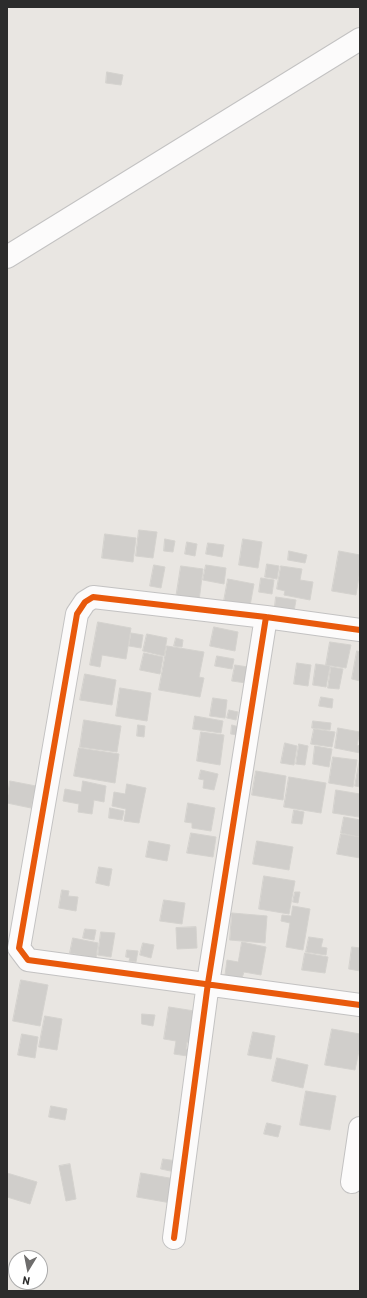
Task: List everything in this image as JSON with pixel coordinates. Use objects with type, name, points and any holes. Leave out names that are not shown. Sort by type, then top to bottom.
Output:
[{"type":"street","points":[[7,257],[360,39]]},
{"type":"street","points":[[360,630],[266,617],[93,597],[85,602],[77,614],[19,948],[28,960],[208,983],[360,1005]]},
{"type":"street","points":[[174,1238],[208,983],[266,617]]},
{"type":"street","points":[[352,1182],[360,1128]]},
{"type":"building","points":[[107,72],[123,75],[121,85],[106,83]]},
{"type":"building","points":[[139,530],[157,532],[153,558],[136,556]]},
{"type":"building","points":[[105,534],[136,538],[133,562],[102,558]]},
{"type":"building","points":[[165,539],[175,541],[173,552],[164,551]]},
{"type":"building","points":[[243,539],[262,542],[258,568],[239,565]]},
{"type":"building","points":[[187,542],[197,544],[195,556],[185,554]]},
{"type":"building","points":[[208,543],[224,545],[222,557],[206,554]]},
{"type":"building","points":[[289,551],[307,555],[305,563],[288,560]]},
{"type":"building","points":[[339,551],[360,555],[360,570],[356,595],[332,591]]},
{"type":"building","points":[[267,564],[279,566],[277,579],[265,577]]},
{"type":"building","points":[[154,565],[165,567],[161,588],[150,586]]},
{"type":"building","points":[[206,565],[226,568],[224,584],[203,580]]},
{"type":"building","points":[[181,566],[203,569],[199,601],[176,598]]},
{"type":"building","points":[[281,566],[302,569],[300,580],[313,582],[310,600],[284,595],[285,591],[277,589]]},
{"type":"building","points":[[261,578],[274,580],[272,594],[259,592]]},
{"type":"building","points":[[228,579],[254,584],[250,606],[224,601]]},
{"type":"building","points":[[276,597],[296,600],[293,617],[274,614]]},
{"type":"building","points":[[98,622],[131,628],[126,659],[102,655],[100,667],[90,665]]},
{"type":"building","points":[[214,627],[238,632],[235,651],[210,646]]},
{"type":"building","points":[[131,633],[143,635],[141,648],[129,646]]},
{"type":"building","points":[[147,634],[167,638],[164,656],[143,651]]},
{"type":"building","points":[[176,638],[183,640],[182,647],[174,646]]},
{"type":"building","points":[[330,642],[351,645],[346,668],[326,665]]},
{"type":"building","points":[[167,646],[204,652],[199,677],[204,678],[200,697],[159,690]]},
{"type":"building","points":[[357,651],[360,652],[360,681],[352,679]]},
{"type":"building","points":[[144,653],[163,657],[160,674],[140,670]]},
{"type":"building","points":[[217,656],[234,659],[232,669],[215,666]]},
{"type":"building","points":[[297,663],[311,665],[308,686],[294,684]]},
{"type":"building","points":[[316,664],[330,666],[326,687],[313,685]]},
{"type":"building","points":[[235,665],[248,667],[246,683],[232,681]]},
{"type":"building","points":[[331,667],[343,669],[339,689],[328,688]]},
{"type":"building","points":[[85,674],[116,680],[112,705],[80,700]]},
{"type":"building","points":[[120,688],[151,693],[147,721],[116,716]]},
{"type":"building","points":[[321,697],[333,699],[332,708],[319,706]]},
{"type":"building","points":[[213,698],[227,700],[225,718],[210,716]]},
{"type":"building","points":[[229,710],[238,712],[236,720],[227,718]]},
{"type":"building","points":[[195,716],[223,721],[221,733],[193,729]]},
{"type":"building","points":[[84,720],[121,726],[117,752],[80,747]]},
{"type":"building","points":[[313,721],[331,723],[330,730],[312,728]]},
{"type":"building","points":[[138,725],[145,726],[144,737],[137,736]]},
{"type":"building","points":[[232,725],[239,727],[237,735],[231,734]]},
{"type":"building","points":[[338,728],[360,732],[357,745],[360,746],[360,753],[335,748]]},
{"type":"building","points":[[314,729],[335,732],[332,747],[311,744]]},
{"type":"building","points":[[201,732],[224,735],[220,765],[197,761]]},
{"type":"building","points":[[285,743],[297,746],[294,765],[281,763]]},
{"type":"building","points":[[299,744],[308,746],[305,765],[296,764]]},
{"type":"building","points":[[315,746],[332,749],[329,767],[313,764]]},
{"type":"building","points":[[79,748],[119,754],[115,783],[74,776]]},
{"type":"building","points":[[333,757],[357,760],[353,787],[329,783]]},
{"type":"building","points":[[360,757],[360,787],[355,786]]},
{"type":"building","points":[[201,770],[218,774],[214,790],[203,788],[204,780],[199,779]]},
{"type":"building","points":[[256,771],[286,776],[283,800],[252,795]]},
{"type":"building","points":[[289,777],[326,783],[321,813],[284,807]]},
{"type":"building","points":[[10,781],[36,786],[31,808],[7,803]]},
{"type":"building","points":[[83,781],[106,786],[104,802],[94,800],[92,814],[78,812],[79,804],[63,801],[65,789],[81,792]]},
{"type":"building","points":[[127,784],[146,788],[139,823],[124,821],[126,809],[112,806],[114,792],[125,794]]},
{"type":"building","points":[[336,790],[360,794],[359,817],[333,813]]},
{"type":"building","points":[[188,803],[215,808],[211,831],[192,828],[192,823],[185,822]]},
{"type":"building","points":[[110,808],[124,811],[122,820],[109,818]]},
{"type":"building","points":[[294,810],[304,812],[302,824],[292,823]]},
{"type":"building","points":[[344,817],[360,820],[360,837],[341,833]]},
{"type":"building","points":[[191,833],[216,837],[213,857],[187,853]]},
{"type":"building","points":[[341,834],[360,837],[360,858],[337,854]]},
{"type":"building","points":[[149,841],[170,845],[167,861],[146,857]]},
{"type":"building","points":[[257,841],[293,847],[289,870],[253,864]]},
{"type":"building","points":[[99,867],[112,869],[109,886],[96,883]]},
{"type":"building","points":[[264,876],[295,881],[289,914],[259,909]]},
{"type":"building","points":[[62,890],[69,891],[68,896],[78,897],[76,911],[59,908]]},
{"type":"building","points":[[295,892],[300,892],[298,903],[293,902]]},
{"type":"building","points":[[164,900],[185,903],[182,924],[160,921]]},
{"type":"building","points":[[293,906],[310,909],[303,950],[286,947],[290,923],[281,921],[282,915],[291,916]]},
{"type":"building","points":[[232,913],[267,916],[265,943],[230,940]]},
{"type":"building","points":[[196,927],[197,948],[177,949],[176,928]]},
{"type":"building","points":[[85,929],[96,930],[94,940],[83,938]]},
{"type":"building","points":[[101,932],[115,933],[111,957],[98,955]]},
{"type":"building","points":[[309,937],[323,939],[321,947],[327,948],[326,955],[306,952]]},
{"type":"building","points":[[73,938],[98,943],[96,958],[70,953]]},
{"type":"building","points":[[242,942],[266,947],[261,975],[244,972],[242,978],[225,975],[227,960],[238,962]]},
{"type":"building","points":[[143,943],[154,945],[151,958],[140,955]]},
{"type":"building","points":[[352,947],[360,948],[360,971],[349,969]]},
{"type":"building","points":[[127,950],[138,951],[136,962],[129,961],[130,958],[126,957]]},
{"type":"building","points":[[305,953],[328,957],[325,973],[302,970]]},
{"type":"building","points":[[21,980],[48,985],[40,1026],[13,1021]]},
{"type":"building","points":[[169,1007],[201,1012],[196,1044],[187,1042],[186,1049],[195,1050],[194,1057],[174,1054],[176,1041],[164,1039]]},
{"type":"building","points":[[142,1014],[155,1015],[153,1026],[142,1024]]},
{"type":"building","points":[[45,1016],[62,1019],[57,1050],[39,1047]]},
{"type":"building","points":[[332,1029],[360,1034],[360,1046],[355,1070],[325,1065]]},
{"type":"building","points":[[253,1032],[275,1036],[271,1059],[248,1055]]},
{"type":"building","points":[[22,1034],[38,1037],[35,1058],[18,1055]]},
{"type":"building","points":[[277,1058],[308,1065],[303,1088],[272,1081]]},
{"type":"building","points":[[306,1091],[336,1096],[330,1130],[300,1125]]},
{"type":"building","points":[[51,1106],[67,1109],[65,1120],[49,1117]]},
{"type":"building","points":[[267,1123],[281,1126],[278,1137],[264,1134]]},
{"type":"building","points":[[163,1159],[177,1161],[175,1172],[161,1169]]},
{"type":"building","points":[[70,1164],[76,1199],[66,1201],[59,1166]]},
{"type":"building","points":[[7,1173],[37,1182],[30,1204],[7,1197]]},
{"type":"building","points":[[141,1173],[175,1179],[171,1203],[137,1197]]},
{"type":"cycle path","points":[[360,630],[266,617],[93,597],[85,602],[77,614],[19,948],[28,960],[360,1005]]},
{"type":"cycle path","points":[[174,1238],[208,983],[266,617]]}]
